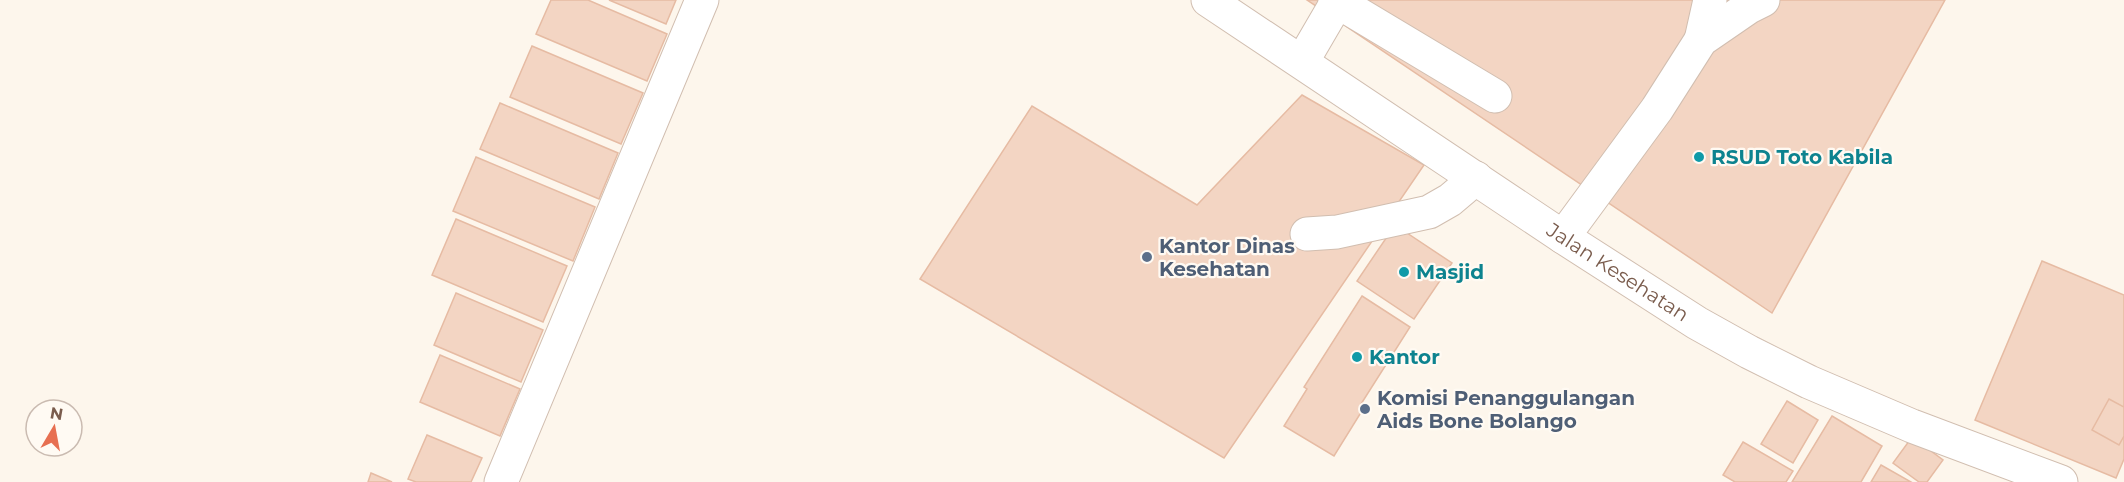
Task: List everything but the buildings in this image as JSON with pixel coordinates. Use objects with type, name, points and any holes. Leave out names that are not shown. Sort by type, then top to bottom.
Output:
[{"type":"street","points":[[501,482],[702,0]]},
{"type":"street","name":"Jalan Kesehatan","points":[[1208,0],[1563,237],[1697,323],[1809,382],[1912,426],[2061,482]]},
{"type":"street","points":[[1563,237],[1657,109],[1701,40],[1710,0]]},
{"type":"street","points":[[1701,40],[1763,0]]},
{"type":"street","points":[[1302,62],[1336,1],[1495,96]]},
{"type":"street","points":[[1306,234],[1337,232],[1429,212],[1450,200],[1476,178]]},
{"type":"place","name":"RSUD Toto Kabila","points":[[1699,157]]},
{"type":"place","name":"Kantor Dinas Kesehatan","points":[[1147,257]]},
{"type":"place","name":"Masjid","points":[[1404,272]]},
{"type":"place","name":"Kantor","points":[[1357,357]]},
{"type":"place","name":"Komisi Penanggulangan Aids Bone Bolango","points":[[1365,409]]}]
